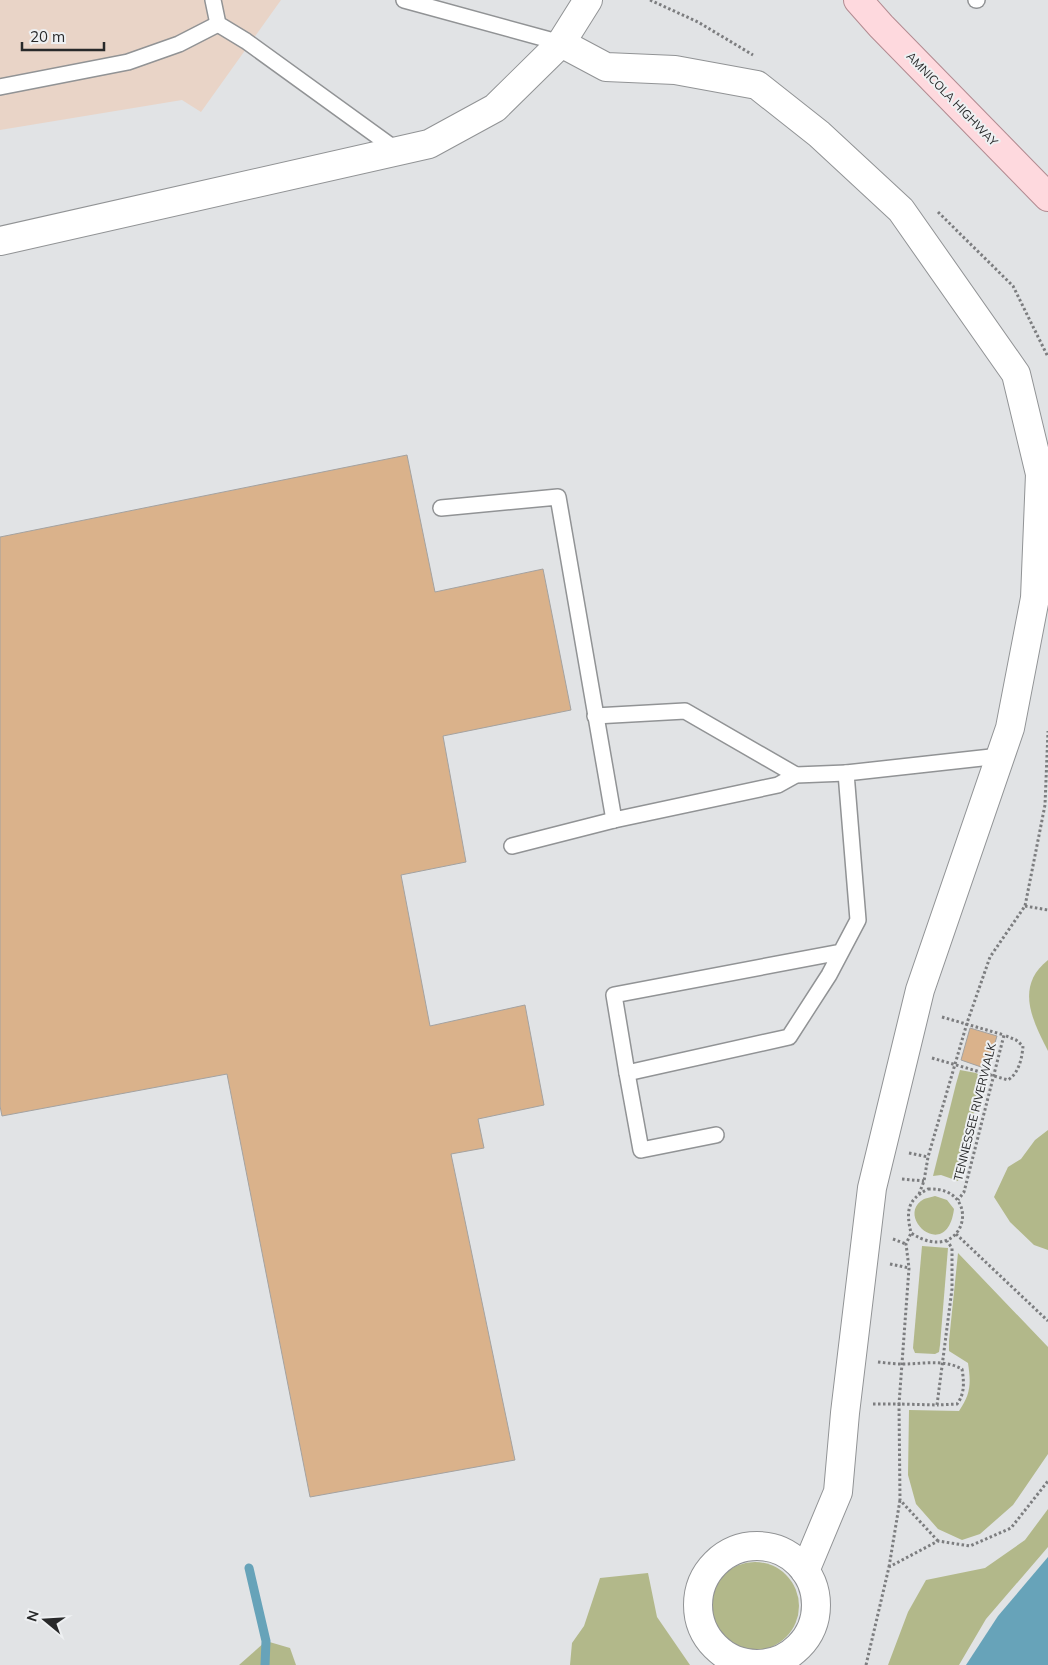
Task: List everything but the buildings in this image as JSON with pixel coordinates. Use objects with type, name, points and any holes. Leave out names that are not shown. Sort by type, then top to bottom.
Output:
[{"type":"main road","name":"AMNICOLA HIGHWAY","points":[[858,0],[1048,197]]},
{"type":"street","points":[[0,241],[429,144],[495,108],[561,43],[588,0]]},
{"type":"street","points":[[561,43],[606,67],[675,70],[757,85],[819,134],[901,210],[1016,374],[1040,474],[1035,598],[1010,728],[920,990],[872,1188],[845,1413],[838,1492],[805,1571],[814,1589],[815,1608],[811,1628],[800,1645],[795,1649],[784,1657],[765,1663],[745,1663],[727,1656],[711,1643],[702,1626],[698,1608],[700,1589],[708,1572],[721,1558],[737,1549],[756,1545],[775,1548],[792,1557],[805,1571]]},
{"type":"lane","points":[[213,0],[218,24],[246,41],[398,151]]},
{"type":"lane","points":[[404,0],[561,43]]},
{"type":"lane","points":[[0,87],[128,62],[179,44],[218,24]]},
{"type":"lane","points":[[441,508],[558,497],[614,820]]},
{"type":"lane","points":[[595,716],[685,711],[796,775]]},
{"type":"lane","points":[[512,846],[614,820],[778,785],[796,775],[846,773],[1000,756]]},
{"type":"lane","points":[[628,1073],[789,1037],[829,975],[858,920],[846,773]]},
{"type":"lane","points":[[716,1135],[641,1150],[614,995],[841,952]]},
{"type":"path","points":[[866,1665],[889,1567],[900,1500],[899,1404],[909,1268],[906,1244],[911,1233],[908,1211],[924,1181],[928,1157],[966,1023],[990,958],[1025,906],[1045,805],[1048,731]]},
{"type":"path","points":[[1025,906],[1048,910]]},
{"type":"path","name":"TENNESSEE RIVERWALK","points":[[933,1016],[966,1023],[1004,1035],[964,1192],[958,1200]]},
{"type":"path","points":[[929,1057],[1008,1080],[1015,1075],[1023,1046],[1016,1040],[1004,1035]]},
{"type":"path","points":[[911,1233],[933,1244],[946,1242],[961,1227],[963,1218],[958,1200],[950,1193],[940,1189],[928,1189],[918,1194]]},
{"type":"path","points":[[956,1234],[1048,1321]]},
{"type":"path","points":[[937,1405],[952,1289],[952,1248],[946,1242]]},
{"type":"path","points":[[870,1403],[957,1404],[962,1398],[964,1379],[962,1368],[954,1364],[875,1362]]},
{"type":"path","points":[[889,1567],[938,1542],[970,1546],[1011,1528],[1048,1482]]},
{"type":"path","points":[[900,1500],[938,1542]]},
{"type":"shaded area","points":[[0,0],[281,0],[201,112],[182,100],[0,130]]},
{"type":"green space","points":[[1048,960],[1048,1051],[1032,1015],[1029,992],[1038,970]]},
{"type":"green space","points":[[960,1070],[976,1073],[983,1077],[958,1181],[941,1175],[933,1176]]},
{"type":"green space","points":[[1048,1130],[1048,1250],[1034,1245],[1010,1222],[994,1197],[1008,1167],[1021,1159],[1035,1140]]},
{"type":"green space","points":[[935,1196],[947,1200],[954,1209],[949,1225],[942,1233],[933,1234],[925,1231],[918,1224],[915,1215],[916,1207],[924,1199]]},
{"type":"green space","points":[[922,1246],[948,1248],[940,1345],[939,1352],[935,1354],[915,1353],[913,1348]]},
{"type":"green space","points":[[958,1253],[1048,1347],[1048,1454],[1013,1505],[980,1534],[962,1540],[938,1529],[916,1504],[908,1475],[909,1410],[959,1411],[968,1394],[970,1377],[968,1363],[949,1351]]},
{"type":"green space","points":[[1048,1509],[1048,1547],[986,1619],[959,1665],[888,1665],[908,1612],[926,1580],[985,1568],[1025,1540]]},
{"type":"green space","points":[[755,1562],[772,1566],[786,1575],[795,1589],[799,1606],[795,1623],[786,1637],[772,1646],[755,1650],[738,1646],[724,1637],[715,1623],[711,1606],[715,1589],[724,1575],[738,1566]]},
{"type":"green space","points":[[648,1573],[657,1617],[690,1665],[570,1665],[572,1643],[584,1626],[600,1578]]},
{"type":"green space","points":[[266,1641],[290,1648],[296,1665],[239,1665]]},
{"type":"water","points":[[1048,1557],[1048,1665],[966,1665],[998,1616]]},
{"type":"waterway","points":[[249,1568],[266,1641],[265,1665]]}]
